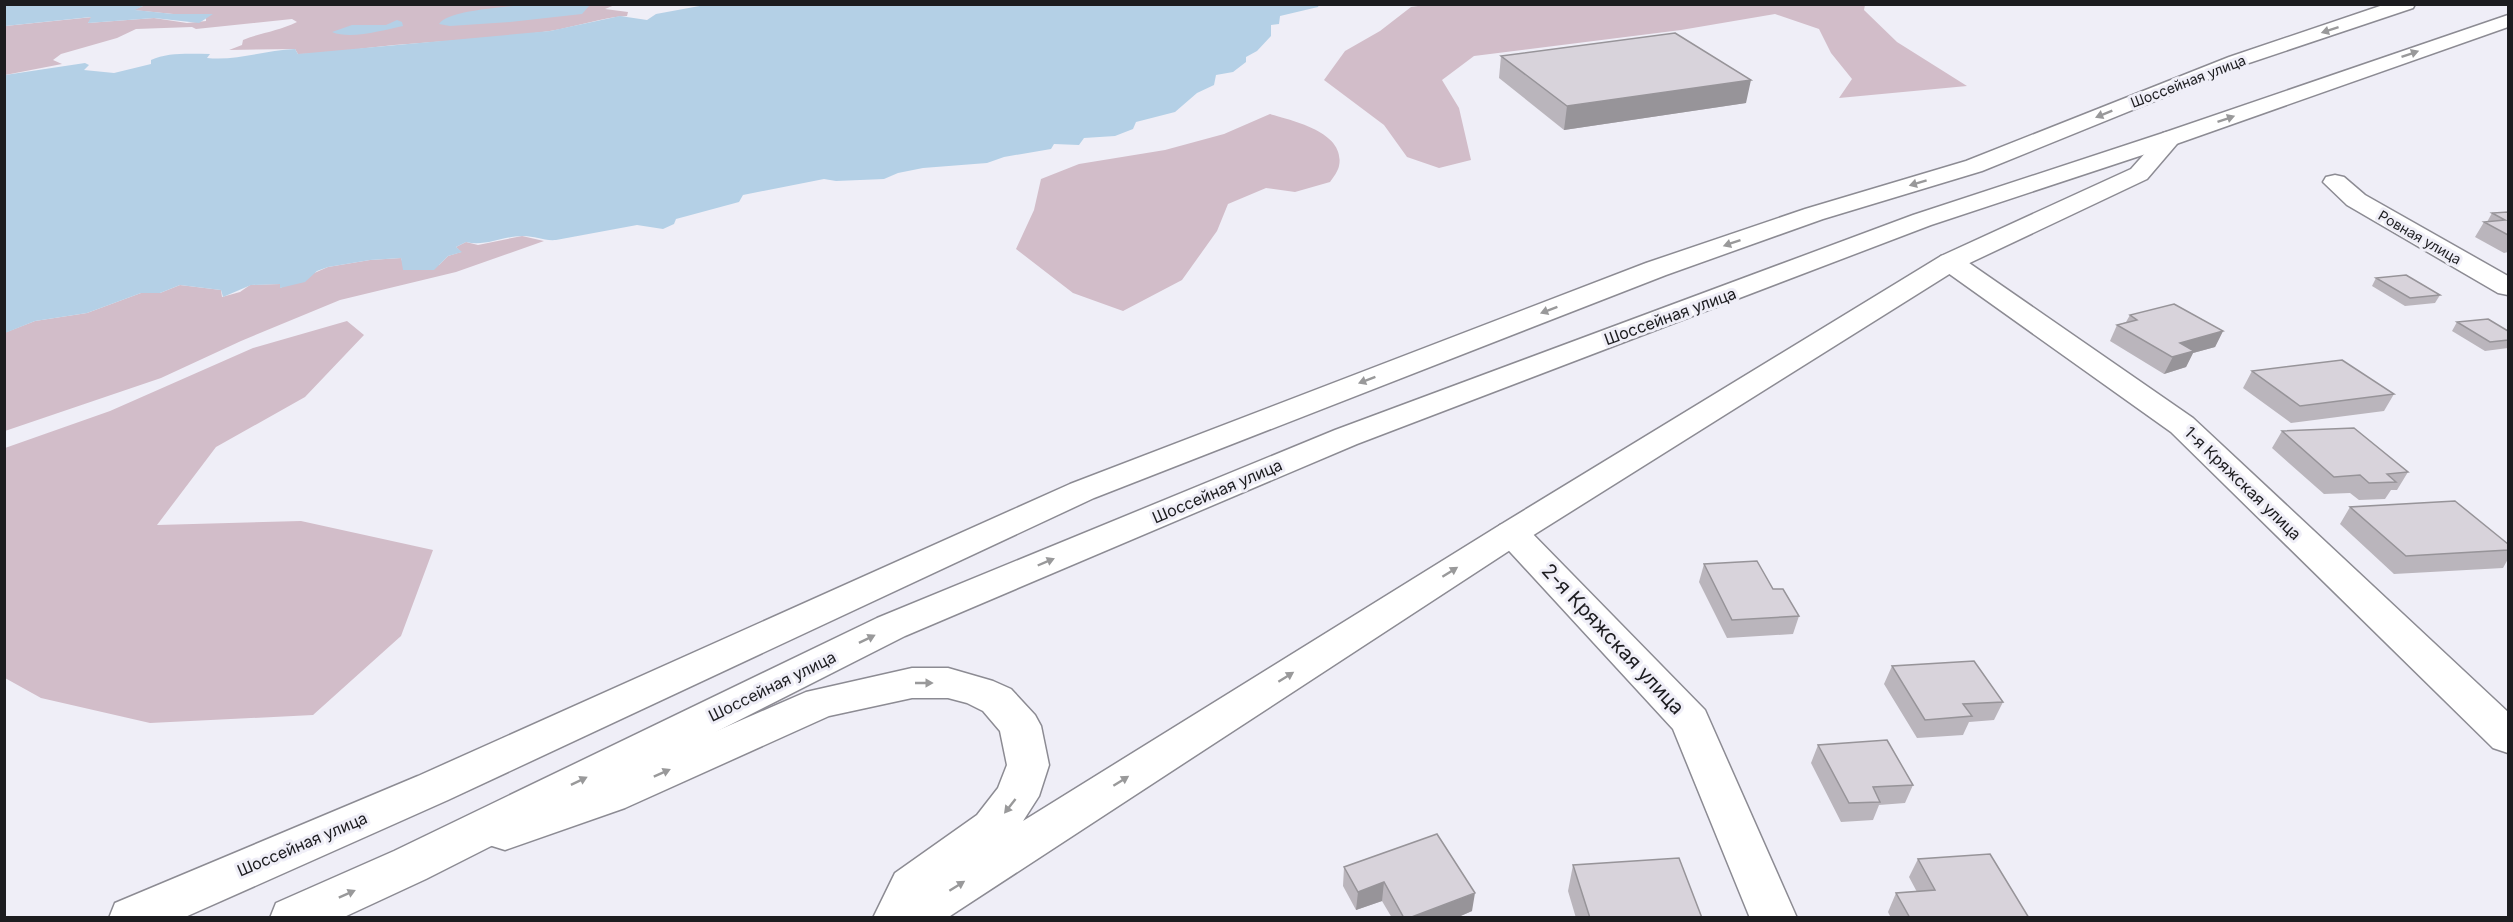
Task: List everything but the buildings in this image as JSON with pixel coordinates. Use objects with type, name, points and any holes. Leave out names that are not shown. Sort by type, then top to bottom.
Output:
[{"type":"main road","name":"Шоссейная улица","points":[[132,918],[433,788],[1082,491],[1656,270],[1814,214],[1974,166],[2236,61],[2406,4]]},
{"type":"main road","name":"Шоссейная улица","points":[[1974,166],[2004,139],[2042,120],[2300,18]]},
{"type":"main road","name":"Шоссейная улица","points":[[293,918],[410,865],[891,627],[1346,437],[1922,220],[2171,138],[2507,22]]},
{"type":"main road","name":"Шоссейная улица","points":[[908,918],[1512,533],[1950,262],[2139,174],[2171,138]]},
{"type":"main road","name":"Ровная улица","points":[[2335,182],[2356,200],[2508,287]]},
{"type":"main road","name":"1-я Кряжская улица","points":[[1950,262],[2182,425],[2508,737]]},
{"type":"main road","name":"2-я Кряжская улица","points":[[1512,533],[1690,720],[1774,918]]},
{"type":"main road","points":[[410,865],[610,796],[820,704],[912,683],[948,683],[979,691],[997,700],[1020,726],[1028,765],[1017,796],[993,828],[911,887],[896,918]]},
{"type":"shaded area","points":[[617,4],[605,9],[628,12],[627,16],[550,31],[312,54],[298,54],[295,49],[229,50],[242,45],[243,40],[297,22],[292,19],[196,29],[192,27],[136,29],[117,38],[61,54],[53,60],[62,64],[5,75],[5,26],[93,17],[88,23],[154,18],[187,23],[206,21],[206,14],[173,14],[133,10],[143,6],[132,5]]},
{"type":"shaded area","points":[[1425,5],[1865,5],[1864,10],[1897,42],[1967,86],[1839,98],[1852,79],[1831,53],[1819,29],[1775,14],[1681,30],[1474,56],[1442,80],[1459,108],[1471,160],[1439,168],[1407,157],[1384,125],[1324,80],[1345,51],[1380,31],[1411,7]]},
{"type":"shaded area","points":[[1270,114],[1304,125],[1326,136],[1339,154],[1337,172],[1330,182],[1295,192],[1266,188],[1228,204],[1217,231],[1182,280],[1123,311],[1073,293],[1016,249],[1034,210],[1041,179],[1079,164],[1165,150],[1224,134]]},
{"type":"shaded area","points":[[522,236],[544,241],[456,272],[340,300],[241,341],[161,378],[5,431],[4,333],[35,321],[87,313],[141,293],[160,293],[180,285],[221,290],[222,297],[240,292],[250,285],[280,284],[280,288],[328,267],[370,260],[401,258],[403,264],[439,265],[448,256],[461,252],[456,247],[466,242],[478,245]]},
{"type":"shaded area","points":[[347,321],[364,335],[305,397],[216,447],[157,525],[301,521],[433,550],[401,636],[313,715],[150,723],[41,698],[5,678],[5,448],[110,411],[253,348]]},
{"type":"water","points":[[5,5],[145,5],[135,10],[173,14],[213,14],[199,23],[154,18],[88,23],[91,17],[5,26]]},
{"type":"water","points":[[520,5],[590,5],[582,14],[510,22],[450,26],[439,24],[445,19],[464,13]]},
{"type":"water","points":[[705,5],[1319,5],[1280,16],[1279,24],[1271,25],[1271,36],[1257,51],[1246,57],[1246,62],[1233,72],[1216,75],[1214,85],[1197,93],[1175,112],[1136,122],[1133,129],[1115,136],[1084,138],[1079,145],[1054,144],[1051,149],[1004,157],[987,163],[923,168],[898,173],[884,179],[836,181],[824,179],[743,195],[739,202],[676,219],[674,224],[663,229],[637,225],[556,240],[523,236],[480,243],[466,242],[456,247],[462,252],[448,256],[434,270],[403,270],[401,258],[370,260],[328,267],[317,271],[305,282],[280,288],[280,284],[251,285],[223,297],[221,290],[180,285],[160,293],[141,293],[87,313],[35,321],[5,333],[5,75],[85,63],[89,65],[84,70],[114,73],[151,64],[151,60],[158,57],[172,55],[210,54],[207,58],[218,59],[295,49],[298,54],[550,31],[620,16],[647,20],[656,14]]},
{"type":"water","points":[[397,20],[402,22],[403,26],[358,35],[332,32],[352,25],[386,25]]}]
